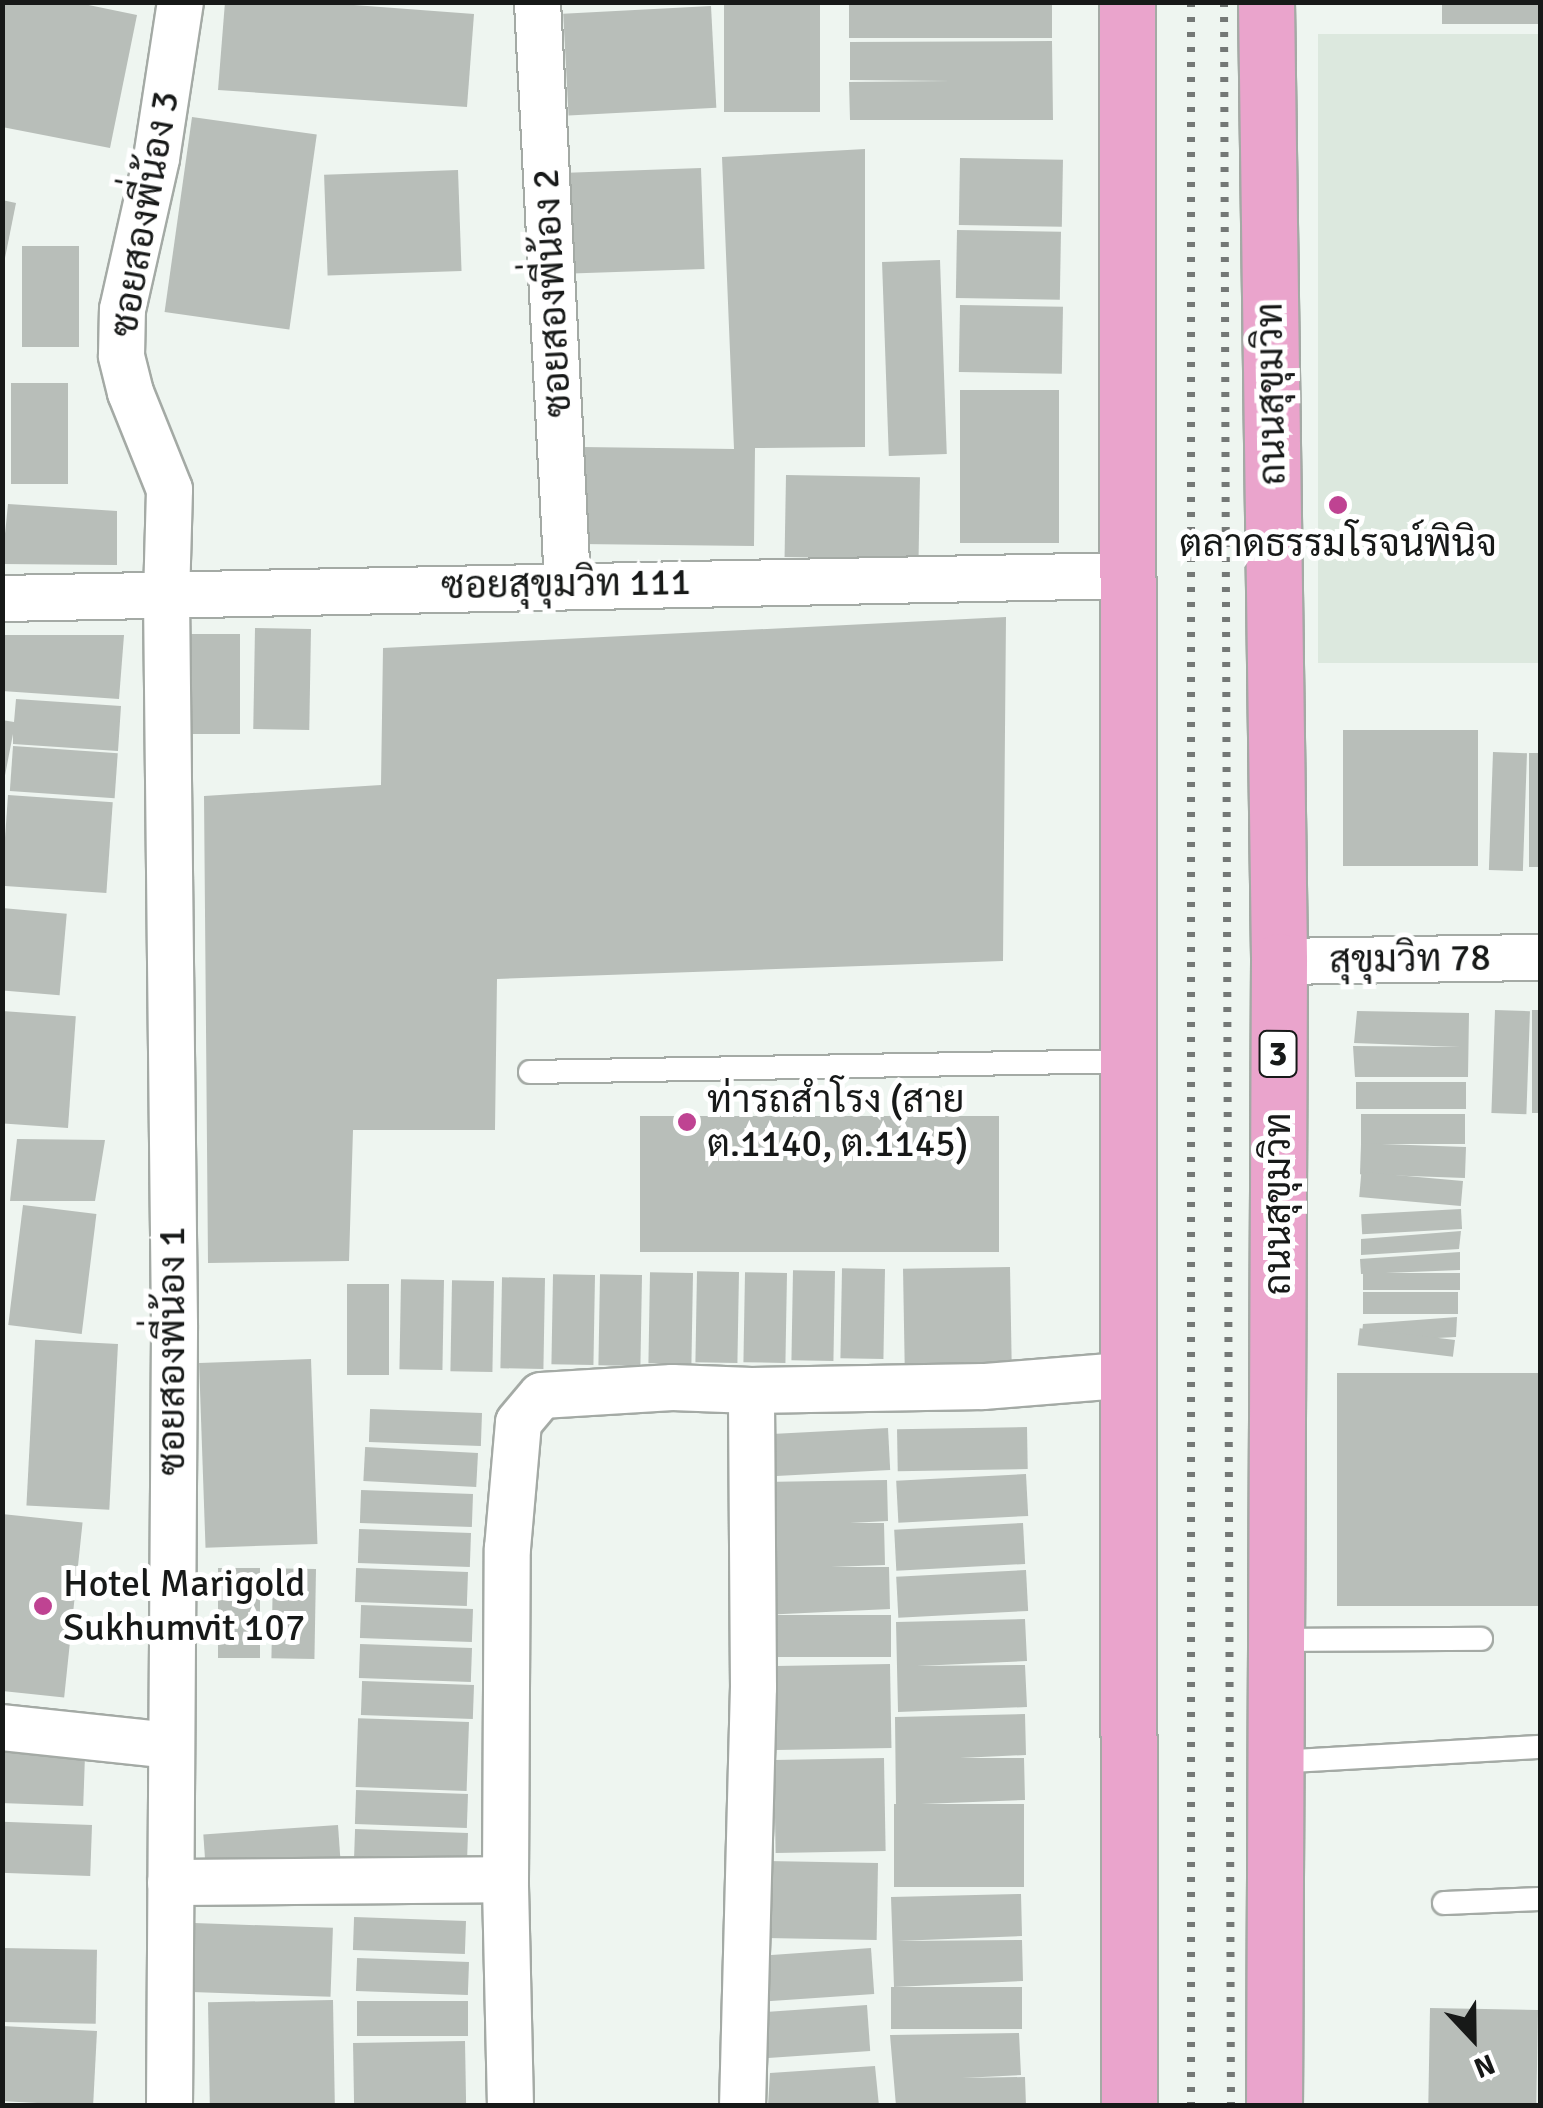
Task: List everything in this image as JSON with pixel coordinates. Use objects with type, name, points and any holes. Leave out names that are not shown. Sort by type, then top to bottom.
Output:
[{"type":"highway","points":[[1127,2],[1132,1374],[1129,2106]]},
{"type":"highway","name":"ถนนสุขุมวิท","points":[[1266,2],[1278,961],[1274,2106]]},
{"type":"street","name":"ซอยสองพี่น้อง 3","points":[[166,597],[169,489],[126,377],[122,309],[156,158],[180,2]]},
{"type":"street","name":"ซอยสองพี่น้อง 2","points":[[537,2],[567,583]]},
{"type":"street","name":"ซอยสุขุมวิท 111","points":[[2,598],[166,597],[567,583],[1129,575]]},
{"type":"street","name":"ซอยสองพี่น้อง 1","points":[[166,597],[174,1324],[170,2106]]},
{"type":"street","name":"สุขุมวิท 78","points":[[1278,961],[1540,957]]},
{"type":"street","points":[[510,2106],[505,1879],[508,1548],[518,1422],[541,1395],[574,1390],[983,1386],[1132,1374]]},
{"type":"street","points":[[742,2106],[753,1687],[751,1390]]},
{"type":"street","points":[[2,1727],[170,1745]]},
{"type":"street","points":[[170,1882],[505,1879]]},
{"type":"lane","points":[[530,1072],[1130,1062]]},
{"type":"lane","points":[[1276,1640],[1480,1639]]},
{"type":"lane","points":[[1276,1762],[1540,1746]]},
{"type":"lane","points":[[1444,1904],[1540,1898]]},
{"type":"shaded area","points":[[1318,34],[1540,34],[1540,663],[1318,663]]},
{"type":"building","points":[[2,2],[74,2],[137,15],[110,148],[2,127]]},
{"type":"building","points":[[225,2],[314,2],[474,14],[467,107],[218,90]]},
{"type":"building","points":[[724,2],[820,2],[820,112],[724,112]]},
{"type":"building","points":[[849,2],[1052,2],[1052,38],[849,38]]},
{"type":"building","points":[[1442,2],[1540,2],[1540,24],[1442,24]]},
{"type":"building","points":[[711,6],[716,108],[569,116],[563,14]]},
{"type":"building","points":[[1052,41],[1053,120],[850,120],[849,82],[950,81],[850,80],[850,42]]},
{"type":"building","points":[[192,117],[317,135],[289,330],[165,312]]},
{"type":"building","points":[[865,149],[865,447],[755,448],[754,546],[580,544],[581,447],[734,449],[722,157]]},
{"type":"building","points":[[960,158],[1063,160],[1062,227],[959,225]]},
{"type":"building","points":[[701,168],[705,269],[572,274],[568,173]]},
{"type":"building","points":[[458,170],[462,271],[328,276],[324,175]]},
{"type":"building","points":[[2,200],[16,203],[4,263],[2,263]]},
{"type":"building","points":[[957,230],[1061,232],[1060,300],[956,298]]},
{"type":"building","points":[[22,246],[79,246],[79,347],[22,347]]},
{"type":"building","points":[[940,260],[947,454],[889,456],[882,262]]},
{"type":"building","points":[[960,305],[1063,307],[1062,374],[959,372]]},
{"type":"building","points":[[11,383],[68,383],[68,484],[11,484]]},
{"type":"building","points":[[960,390],[1059,390],[1059,543],[960,543]]},
{"type":"building","points":[[786,475],[920,477],[919,559],[785,557]]},
{"type":"building","points":[[8,504],[117,511],[117,565],[2,564]]},
{"type":"building","points":[[1006,617],[1003,961],[497,979],[495,1130],[353,1130],[349,1261],[208,1263],[204,796],[381,785],[383,648]]},
{"type":"building","points":[[255,628],[311,629],[309,730],[253,729]]},
{"type":"building","points":[[184,634],[240,634],[240,734],[184,734]]},
{"type":"building","points":[[2,635],[124,635],[119,699],[2,691]]},
{"type":"building","points":[[16,699],[121,706],[118,751],[13,744],[13,734],[2,791],[2,720],[14,722]]},
{"type":"building","points":[[1343,730],[1478,730],[1478,866],[1343,866]]},
{"type":"building","points":[[13,746],[118,753],[115,798],[10,791]]},
{"type":"building","points":[[1493,752],[1527,753],[1523,871],[1489,870]]},
{"type":"building","points":[[1529,753],[1540,753],[1540,867],[1529,867]]},
{"type":"building","points":[[8,795],[113,802],[106,893],[2,886]]},
{"type":"building","points":[[2,908],[67,914],[60,995],[2,990]]},
{"type":"building","points":[[1495,1010],[1530,1011],[1526,1114],[1491,1113]]},
{"type":"building","points":[[1532,1010],[1540,1010],[1540,1113],[1532,1113]]},
{"type":"building","points":[[2,1011],[76,1016],[68,1128],[2,1123]]},
{"type":"building","points":[[1357,1011],[1469,1013],[1468,1077],[1355,1077],[1353,1046],[1460,1047],[1354,1043]]},
{"type":"building","points":[[1356,1082],[1466,1082],[1466,1109],[1356,1109]]},
{"type":"building","points":[[1361,1114],[1465,1114],[1465,1144],[1361,1144]]},
{"type":"building","points":[[640,1116],[999,1116],[999,1252],[640,1252]]},
{"type":"building","points":[[17,1139],[105,1140],[95,1201],[10,1201]]},
{"type":"building","points":[[1361,1143],[1466,1147],[1465,1178],[1360,1174]]},
{"type":"building","points":[[1361,1172],[1463,1181],[1461,1206],[1359,1197]]},
{"type":"building","points":[[23,1205],[96,1214],[82,1334],[8,1325]]},
{"type":"building","points":[[1461,1209],[1462,1229],[1362,1234],[1361,1214]]},
{"type":"building","points":[[1461,1231],[1459,1249],[1361,1255],[1361,1239]]},
{"type":"building","points":[[1460,1252],[1460,1270],[1361,1274],[1360,1259]]},
{"type":"building","points":[[1010,1267],[1012,1368],[905,1370],[903,1269]]},
{"type":"building","points":[[842,1268],[885,1269],[883,1359],[840,1358]]},
{"type":"building","points":[[793,1270],[835,1271],[833,1361],[791,1360]]},
{"type":"building","points":[[697,1271],[739,1272],[737,1363],[695,1362]]},
{"type":"building","points":[[650,1272],[693,1273],[691,1364],[648,1363]]},
{"type":"building","points":[[745,1272],[787,1273],[785,1363],[743,1362]]},
{"type":"building","points":[[1363,1273],[1460,1273],[1460,1290],[1363,1290]]},
{"type":"building","points":[[553,1274],[595,1275],[593,1365],[551,1364]]},
{"type":"building","points":[[600,1274],[642,1275],[640,1366],[598,1365]]},
{"type":"building","points":[[502,1277],[545,1278],[543,1369],[500,1368]]},
{"type":"building","points":[[401,1279],[444,1280],[442,1370],[399,1369]]},
{"type":"building","points":[[452,1280],[494,1281],[492,1372],[450,1371]]},
{"type":"building","points":[[347,1284],[389,1284],[389,1375],[347,1375]]},
{"type":"building","points":[[1363,1292],[1458,1292],[1458,1314],[1363,1314]]},
{"type":"building","points":[[1457,1317],[1456,1337],[1361,1342],[1363,1324]]},
{"type":"building","points":[[1360,1328],[1455,1340],[1453,1357],[1358,1345]]},
{"type":"building","points":[[35,1340],[118,1344],[109,1510],[26,1505]]},
{"type":"building","points":[[311,1359],[317,1544],[206,1548],[199,1363]]},
{"type":"building","points":[[1337,1373],[1540,1373],[1540,1606],[1337,1606]]},
{"type":"building","points":[[370,1409],[482,1413],[481,1446],[369,1442]]},
{"type":"building","points":[[1027,1427],[1028,1469],[898,1471],[897,1429]]},
{"type":"building","points":[[888,1428],[890,1470],[760,1477],[758,1435]]},
{"type":"building","points":[[365,1447],[478,1453],[476,1487],[363,1481]]},
{"type":"building","points":[[1026,1474],[1028,1516],[898,1523],[896,1481]]},
{"type":"building","points":[[887,1480],[888,1521],[850,1523],[884,1523],[885,1565],[831,1567],[889,1567],[890,1609],[761,1615],[757,1482]]},
{"type":"building","points":[[361,1490],[473,1494],[472,1527],[360,1523]]},
{"type":"building","name":"Hotel Marigold Sukhumvit 107","points":[[2,1514],[83,1522],[64,1698],[2,1691]]},
{"type":"building","points":[[1023,1523],[1025,1564],[896,1571],[894,1530]]},
{"type":"building","points":[[359,1529],[471,1533],[470,1567],[358,1563]]},
{"type":"building","points":[[218,1568],[260,1568],[260,1658],[218,1658]]},
{"type":"building","points":[[273,1568],[316,1569],[314,1659],[271,1658]]},
{"type":"building","points":[[356,1568],[468,1572],[467,1606],[355,1602]]},
{"type":"building","points":[[1026,1570],[1028,1611],[898,1618],[896,1577]]},
{"type":"building","points":[[361,1605],[473,1609],[472,1642],[360,1638]]},
{"type":"building","points":[[760,1615],[891,1615],[891,1657],[760,1657]]},
{"type":"building","points":[[1025,1619],[1027,1661],[917,1666],[1025,1665],[1027,1707],[898,1712],[896,1622]]},
{"type":"building","points":[[360,1644],[472,1648],[471,1682],[359,1678]]},
{"type":"building","points":[[890,1664],[891,1748],[762,1750],[761,1666]]},
{"type":"building","points":[[362,1681],[474,1685],[473,1719],[361,1715]]},
{"type":"building","points":[[1025,1714],[1026,1755],[960,1758],[1024,1758],[1025,1800],[896,1805],[895,1717]]},
{"type":"building","points":[[358,1718],[469,1722],[467,1791],[356,1787]]},
{"type":"building","points":[[2,1752],[85,1755],[83,1806],[2,1803]]},
{"type":"building","points":[[884,1758],[886,1851],[776,1853],[774,1760]]},
{"type":"building","points":[[356,1790],[468,1794],[467,1828],[355,1824]]},
{"type":"building","points":[[894,1804],[1024,1804],[1024,1887],[894,1887]]},
{"type":"building","points":[[2,1822],[92,1825],[90,1876],[2,1873]]},
{"type":"building","points":[[338,1825],[343,1891],[208,1900],[203,1834]]},
{"type":"building","points":[[355,1829],[468,1833],[467,1866],[354,1862]]},
{"type":"building","points":[[767,1861],[878,1863],[877,1940],[766,1938]]},
{"type":"building","points":[[1021,1894],[1022,1936],[897,1941],[1022,1940],[1023,1981],[894,1987],[891,1897]]},
{"type":"building","points":[[354,1917],[466,1921],[465,1954],[353,1950]]},
{"type":"building","points":[[194,1923],[333,1928],[331,1997],[192,1992]]},
{"type":"building","points":[[2,1948],[97,1950],[96,2024],[2,2022]]},
{"type":"building","points":[[871,1948],[874,1994],[767,2001],[764,1955]]},
{"type":"building","points":[[357,1958],[469,1962],[468,1995],[356,1991]]},
{"type":"building","points":[[891,1987],[1022,1987],[1022,2029],[891,2029]]},
{"type":"building","points":[[333,2000],[335,2106],[210,2106],[208,2002]]},
{"type":"building","points":[[357,2001],[468,2001],[468,2036],[357,2036]]},
{"type":"building","points":[[867,2005],[870,2051],[764,2058],[761,2012]]},
{"type":"building","points":[[1430,2008],[1538,2010],[1536,2106],[1428,2106]]},
{"type":"building","points":[[2,2026],[97,2031],[93,2106],[2,2101]]},
{"type":"building","points":[[1019,2033],[1021,2075],[962,2078],[1025,2077],[1026,2106],[896,2106],[890,2035]]},
{"type":"building","points":[[465,2041],[466,2106],[354,2106],[353,2043]]},
{"type":"building","points":[[875,2066],[879,2106],[768,2106],[770,2073]]},
{"type":"railway","points":[[1191,2],[1191,2106]]},
{"type":"railway","points":[[1224,2],[1231,2106]]},
{"type":"place","name":"ตลาดธรรมโรจน์พินิจ","points":[[1338,505]]},
{"type":"place","name":"ท่ารถสำโรง (สาย ต.1140, ต.1145)","points":[[687,1122]]},
{"type":"place","name":"Hotel Marigold Sukhumvit 107","points":[[43,1606]]}]
